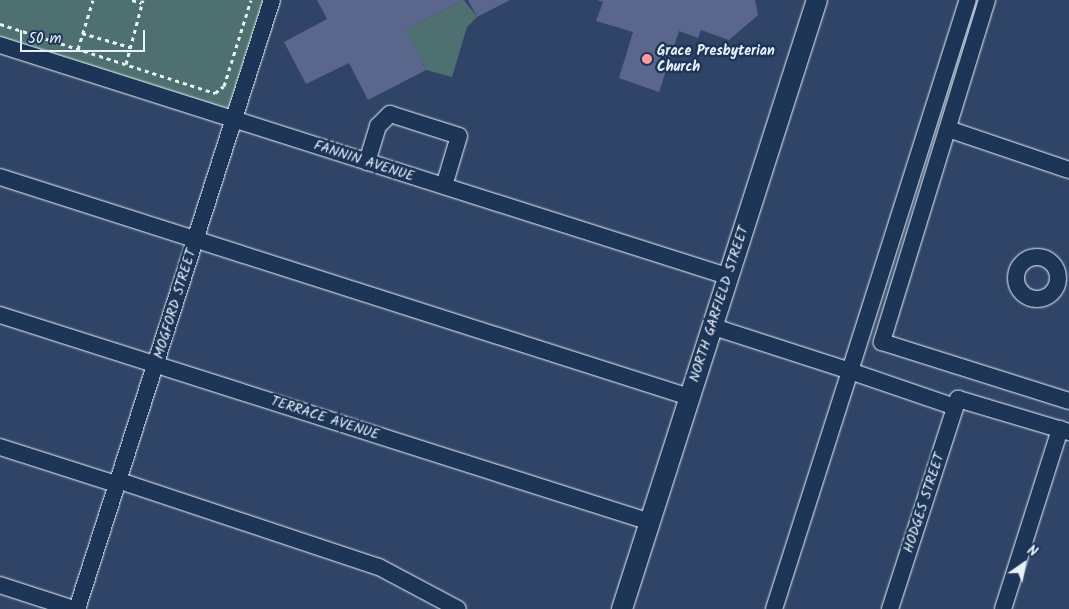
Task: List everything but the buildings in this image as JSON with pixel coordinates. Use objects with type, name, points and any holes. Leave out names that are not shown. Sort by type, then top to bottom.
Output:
[{"type":"main road","name":"NORTH GARFIELD STREET","points":[[622,609],[817,0]]},
{"type":"street","name":"MOGFORD STREET","points":[[76,609],[272,0]]},
{"type":"street","points":[[774,609],[968,0]]},
{"type":"street","points":[[987,0],[882,342],[1069,401]]},
{"type":"street","name":"FANNIN AVENUE","points":[[0,45],[728,276]]},
{"type":"street","points":[[367,162],[378,126],[390,114],[459,136],[444,186]]},
{"type":"street","points":[[948,129],[1069,170]]},
{"type":"street","points":[[0,177],[689,397]]},
{"type":"street","name":"TERRACE AVENUE","points":[[0,315],[650,522]]},
{"type":"street","points":[[712,326],[850,371],[958,403],[1065,430],[1003,609]]},
{"type":"street","name":"HODGES STREET","points":[[890,609],[958,403]]},
{"type":"street","points":[[0,447],[116,482],[379,567],[458,609]]},
{"type":"street","points":[[0,585],[76,609]]},
{"type":"path","points":[[78,49],[93,0]]},
{"type":"path","points":[[126,64],[143,2],[132,0]]},
{"type":"path","points":[[0,24],[215,93],[224,86],[252,0]]},
{"type":"path","points":[[82,33],[130,47]]},
{"type":"green space","points":[[0,0],[272,0],[233,120],[0,45]]},
{"type":"green space","points":[[464,0],[477,17],[467,27],[452,77],[426,70],[406,30]]},
{"type":"place","name":"Grace Presbyterian Church","points":[[647,59]]}]
